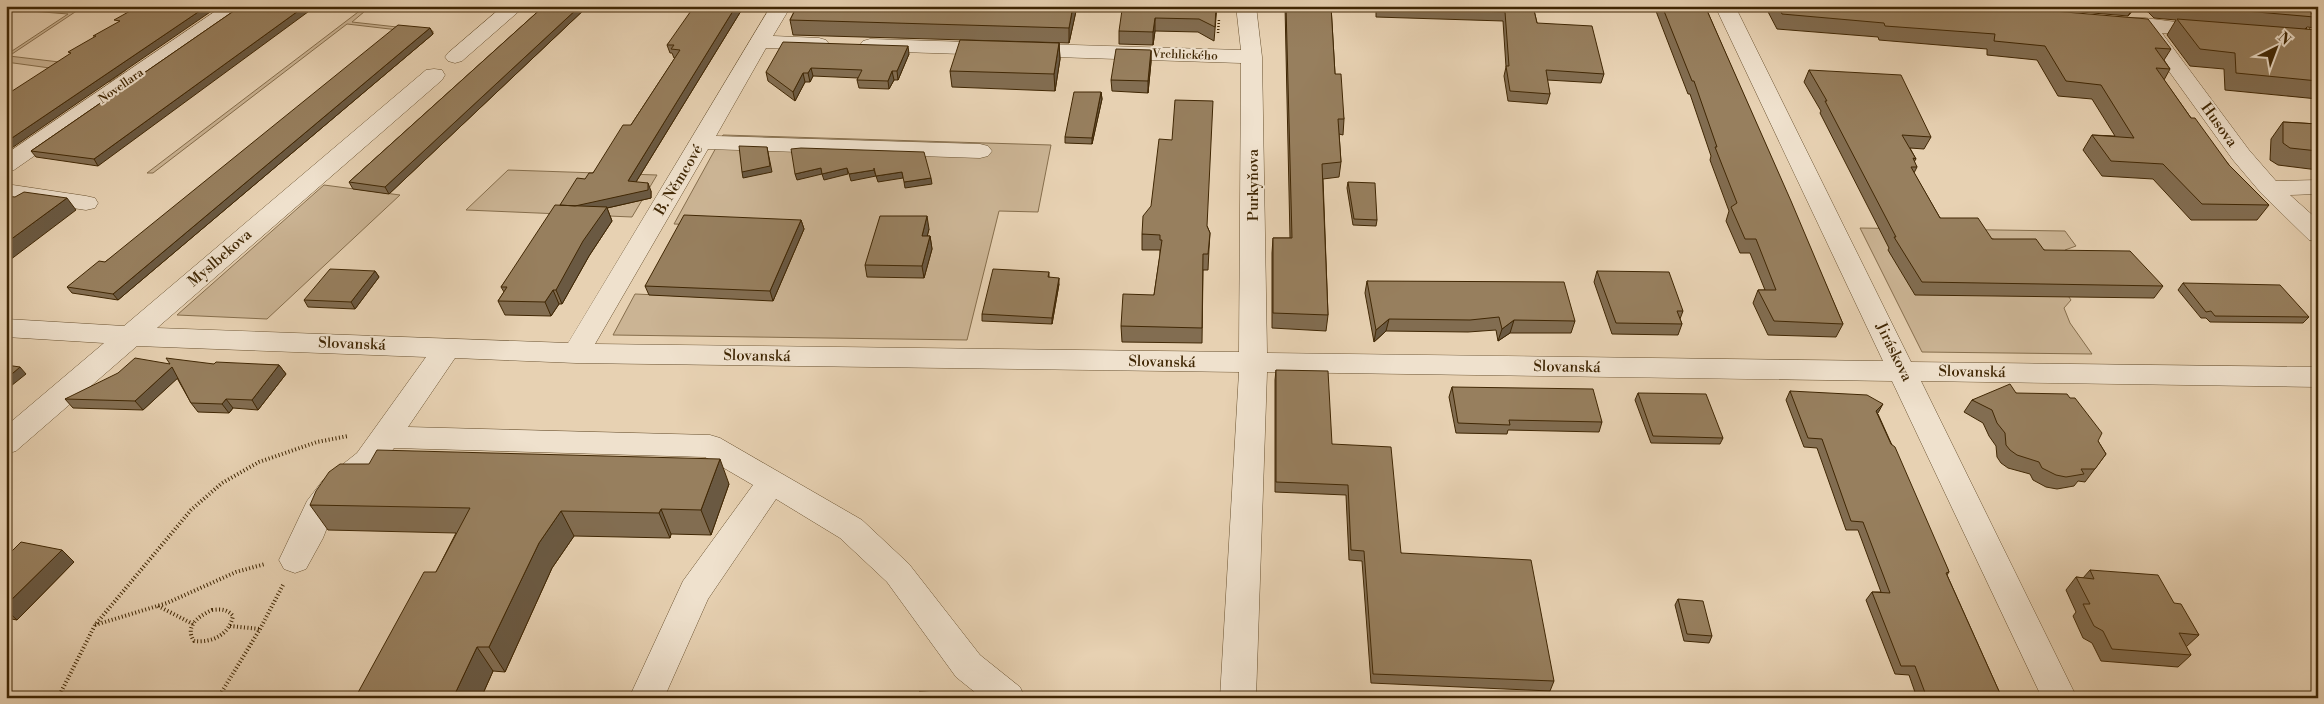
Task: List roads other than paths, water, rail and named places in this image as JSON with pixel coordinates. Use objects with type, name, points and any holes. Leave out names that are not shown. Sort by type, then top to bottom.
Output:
[{"type":"street","name":"Novellara","points":[[6,165],[237,6]]},
{"type":"street","points":[[455,57],[515,6]]},
{"type":"street","name":"B. Němcové","points":[[576,353],[781,6]]},
{"type":"street","name":"Purkyňova","points":[[1238,698],[1253,363],[1252,57],[1246,6]]},
{"type":"street","name":"Jiráskova","points":[[1725,6],[2060,698]]},
{"type":"street","name":"Husova","points":[[2133,6],[2241,155],[2269,188],[2318,234]]},
{"type":"street","points":[[2100,22],[2223,32]]},
{"type":"street","name":"Vrchlického","points":[[758,42],[1252,57]]},
{"type":"street","name":"Myslbekova","points":[[6,444],[434,74]]},
{"type":"street","points":[[702,142],[980,151]]},
{"type":"street","points":[[2269,188],[2318,187]]},
{"type":"street","points":[[6,191],[86,203]]},
{"type":"street","name":"Slovanská","points":[[6,328],[130,336],[306,351],[447,348],[576,353],[2318,377]]},
{"type":"street","points":[[296,560],[308,538],[318,510],[334,488],[368,461],[447,348]]},
{"type":"street","points":[[386,437],[710,446],[850,530],[898,573],[968,666],[1008,698]]},
{"type":"street","points":[[646,698],[695,591],[772,482]]}]
